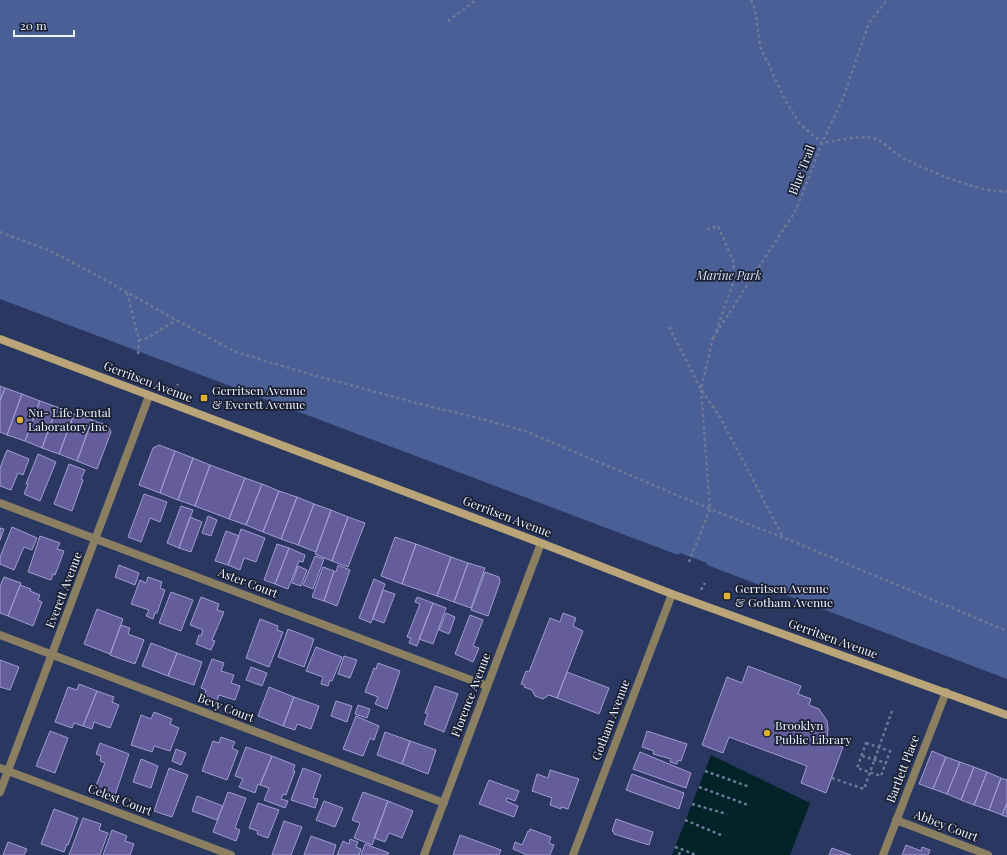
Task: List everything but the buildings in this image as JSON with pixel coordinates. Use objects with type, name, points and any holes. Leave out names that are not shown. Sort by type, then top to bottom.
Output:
[{"type":"main road","name":"Gerritsen Avenue","points":[[0,339],[541,542],[672,594],[1007,715]]},
{"type":"street","name":"Everett Avenue","points":[[0,792],[4,770],[52,655],[149,396]]},
{"type":"street","name":"Aster Court","points":[[0,503],[487,686]]},
{"type":"street","name":"Florence Avenue","points":[[424,855],[541,542]]},
{"type":"street","name":"Gotham Avenue","points":[[573,855],[672,594]]},
{"type":"street","name":"Bevy Court","points":[[0,635],[444,803]]},
{"type":"street","name":"Bartlett Place","points":[[883,855],[946,692]]},
{"type":"street","name":"Celest Court","points":[[4,770],[231,855]]},
{"type":"street","name":"Abbey Court","points":[[896,820],[988,855]]},
{"type":"path","points":[[448,21],[476,0]]},
{"type":"path","points":[[751,0],[755,9],[760,46],[784,98],[799,123],[822,143],[848,138],[873,138],[904,158],[944,176],[988,190],[1000,192],[1007,191]]},
{"type":"path","name":"Blue Trail","points":[[713,338],[796,210],[822,143],[843,98],[869,23],[887,0]]},
{"type":"path","points":[[689,562],[710,509],[701,389],[713,338],[733,283],[734,263],[718,226],[707,229]]},
{"type":"path","points":[[0,232],[48,250],[236,352],[302,372],[525,431],[1007,631]]},
{"type":"path","points":[[127,292],[140,340],[138,354]]},
{"type":"path","points":[[140,340],[148,338],[176,320]]},
{"type":"path","points":[[669,327],[701,389],[720,417],[783,537]]},
{"type":"path","points":[[700,592],[705,583]]},
{"type":"path","points":[[832,778],[864,789],[892,711]]},
{"type":"path","points":[[866,743],[879,747],[890,751],[881,776],[857,768],[866,743]]},
{"type":"path","points":[[862,756],[886,763]]},
{"type":"path","points":[[705,771],[750,787]]},
{"type":"path","points":[[699,787],[748,805]]},
{"type":"path","points":[[692,804],[727,814]]},
{"type":"path","points":[[685,820],[721,835]]},
{"type":"path","points":[[675,847],[696,855]]},
{"type":"path","points":[[679,855],[682,849]]},
{"type":"green space","name":"Marine Park","points":[[0,0],[1007,0],[1007,679],[707,565],[707,563],[680,553],[678,555],[0,299]]},
{"type":"shaded area","points":[[711,755],[810,803],[790,855],[672,855]]},
{"type":"place","name":"Gerritsen Avenue & Everett Avenue","points":[[204,398]]},
{"type":"place","name":"Nu- Life Dental Laboratory Inc","points":[[20,420]]},
{"type":"place","name":"Gerritsen Avenue & Gotham Avenue","points":[[727,596]]},
{"type":"place","name":"Brooklyn Public Library","points":[[767,733]]}]
